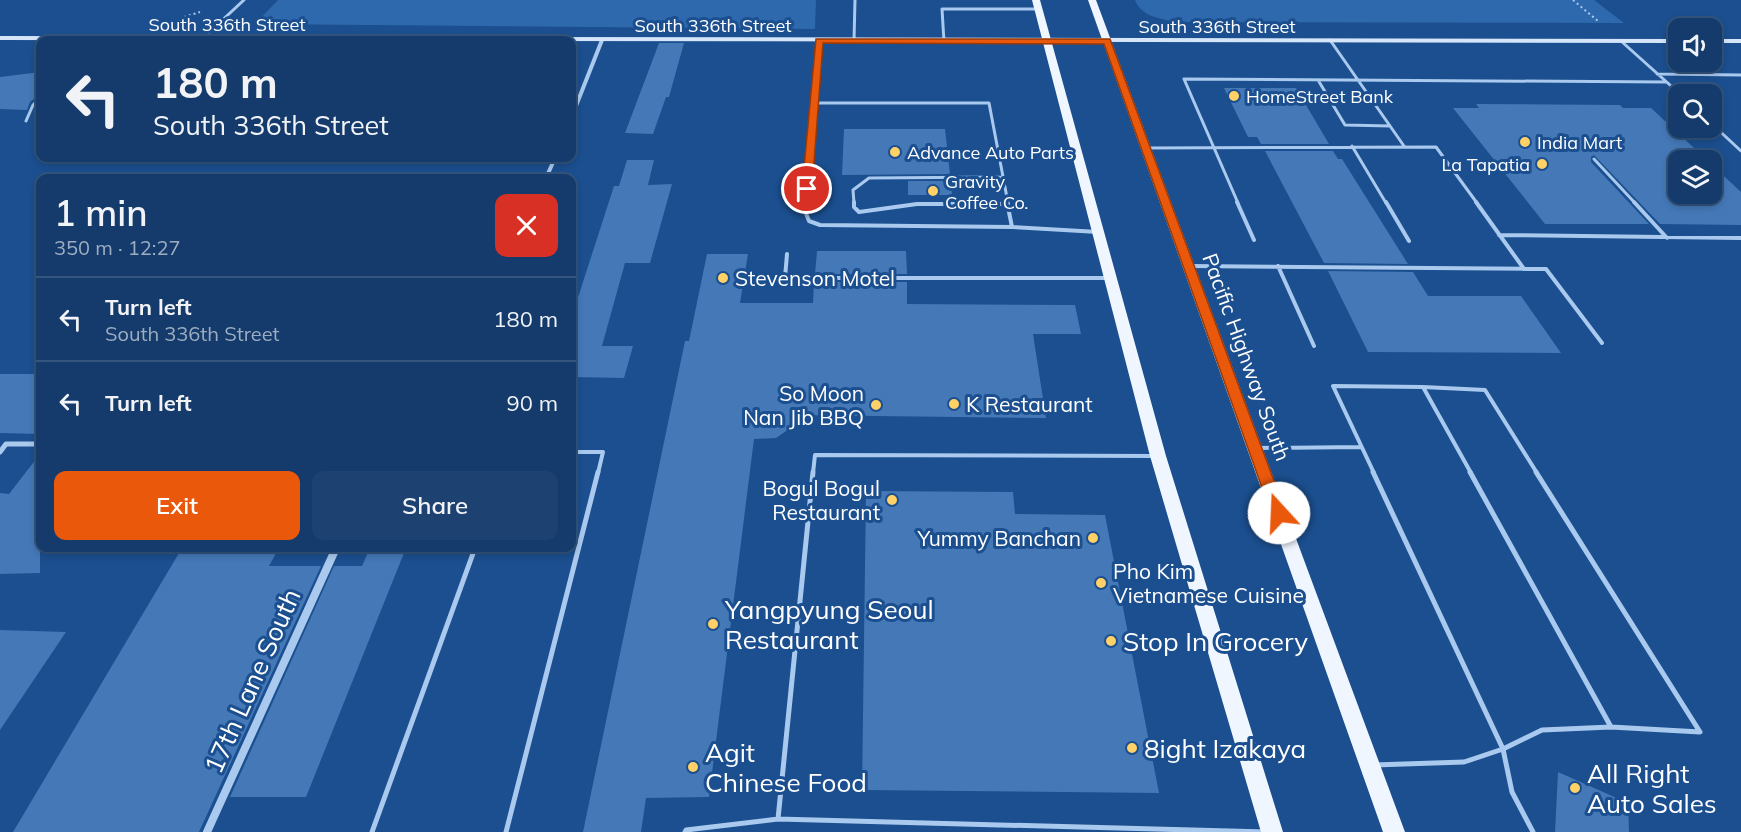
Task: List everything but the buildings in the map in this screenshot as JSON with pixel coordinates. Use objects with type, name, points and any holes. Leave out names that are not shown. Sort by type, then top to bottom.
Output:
[{"type":"main road","name":"Pacific Highway South","points":[[1092,0],[1394,832]]},
{"type":"main road","points":[[1037,4],[1158,456],[1272,832]]},
{"type":"main road","name":"South 336th Street","points":[[0,38],[36,39]]},
{"type":"main road","name":"South 336th Street","points":[[576,40],[1668,41]]},
{"type":"main road","points":[[1722,41],[1741,41]]},
{"type":"street","points":[[576,106],[602,40]]},
{"type":"street","points":[[0,452],[6,444],[36,444]]},
{"type":"street","name":"17th Lane South","points":[[207,832],[334,552]]},
{"type":"lane","points":[[205,36],[244,0]]},
{"type":"lane","points":[[854,41],[855,0]]},
{"type":"lane","points":[[944,42],[942,9],[1037,4]]},
{"type":"lane","points":[[819,40],[805,211],[809,221],[833,226],[1012,227],[1098,232]]},
{"type":"lane","points":[[1330,40],[1404,147]]},
{"type":"lane","points":[[1621,41],[1668,84]]},
{"type":"lane","points":[[1657,75],[1741,75]]},
{"type":"lane","points":[[1254,240],[1184,79],[1666,82]]},
{"type":"lane","points":[[1318,80],[1345,125],[1390,126]]},
{"type":"lane","points":[[26,121],[36,102]]},
{"type":"lane","points":[[814,104],[989,103],[1012,227]]},
{"type":"lane","points":[[1722,133],[1740,148]]},
{"type":"lane","points":[[1352,146],[1409,241]]},
{"type":"lane","points":[[1144,147],[1436,147],[1524,269]]},
{"type":"lane","points":[[1594,159],[1667,238]]},
{"type":"lane","points":[[1002,177],[869,178],[853,190],[854,207],[859,212],[869,212],[917,204],[1008,204]]},
{"type":"lane","points":[[1499,235],[1741,238]]},
{"type":"lane","points":[[787,255],[785,278],[1111,278]]},
{"type":"lane","points":[[1189,266],[1546,269],[1602,343]]},
{"type":"lane","points":[[1278,266],[1314,346]]},
{"type":"lane","points":[[1370,765],[1464,762],[1503,749],[1542,730],[1611,728],[1700,732],[1485,390],[1333,386],[1503,749],[1512,792],[1533,832]]},
{"type":"lane","points":[[1423,387],[1611,728]]},
{"type":"lane","points":[[1256,448],[1361,447]]},
{"type":"lane","points":[[506,832],[603,452],[576,452]]},
{"type":"lane","points":[[778,819],[815,455],[1158,456]]},
{"type":"lane","points":[[372,832],[474,552]]},
{"type":"lane","points":[[686,832],[686,830],[778,819],[1272,832]]},
{"type":"path","points":[[177,19],[206,11]]},
{"type":"shaded area","points":[[278,0],[816,0],[815,29],[255,24]]},
{"type":"shaded area","points":[[1135,0],[1594,0],[1624,23],[1175,22],[1147,13],[1138,6]]},
{"type":"place","name":"HomeStreet Bank","points":[[1234,96]]},
{"type":"place","name":"India Mart","points":[[1525,142]]},
{"type":"place","name":"Advance Auto Parts","points":[[895,152]]},
{"type":"place","name":"La Tapatia","points":[[1542,164]]},
{"type":"place","name":"Gravity Coffee Co.","points":[[933,191]]},
{"type":"place","name":"Stevenson Motel","points":[[723,278]]},
{"type":"place","name":"K Restaurant","points":[[954,404]]},
{"type":"place","name":"So Moon Nan Jib BBQ","points":[[876,405]]},
{"type":"place","name":"Bogul Bogul Restaurant","points":[[892,500]]},
{"type":"place","name":"Yummy Banchan","points":[[1093,538]]},
{"type":"place","name":"Pho Kim Vietnamese Cuisine","points":[[1101,583]]},
{"type":"place","name":"Yangpyung Seoul Restaurant","points":[[713,624]]},
{"type":"place","name":"Stop In Grocery","points":[[1111,641]]},
{"type":"place","name":"8ight Izakaya","points":[[1132,748]]},
{"type":"place","name":"Agit Chinese Food","points":[[693,767]]},
{"type":"place","name":"All Right Auto Sales","points":[[1575,788]]},
{"type":"route","points":[[807,189],[819,40],[1107,41],[1279,513]]}]
